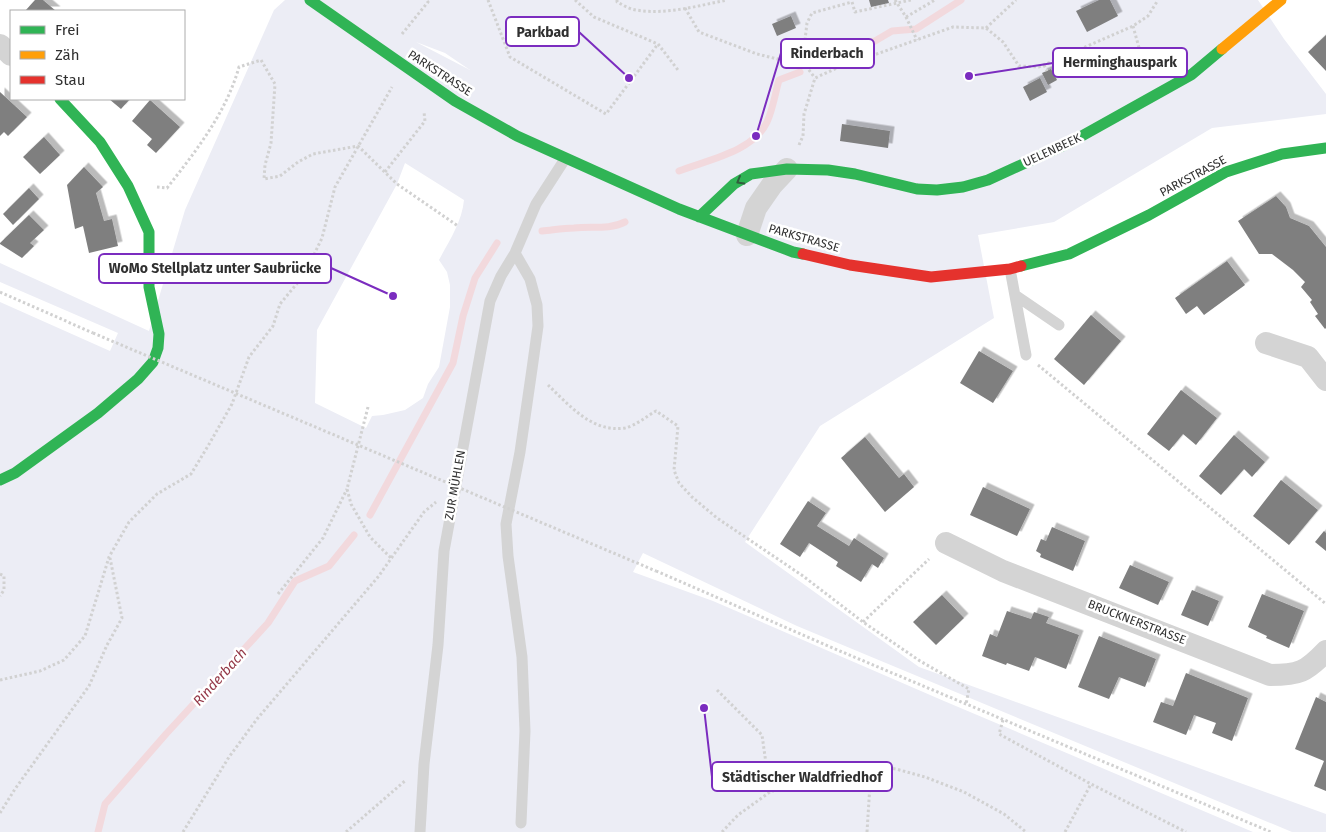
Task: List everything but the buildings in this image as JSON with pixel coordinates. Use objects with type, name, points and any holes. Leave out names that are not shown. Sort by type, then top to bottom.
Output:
[{"type":"street","name":"PARKSTRASSE","points":[[310,0],[455,101],[517,136],[699,217],[794,252],[850,266],[931,277],[1010,269],[1069,254],[1149,215],[1226,172],[1282,154],[1326,148]]},
{"type":"street","name":"UELENBEEK","points":[[699,217],[734,184],[751,174],[787,169],[828,170],[855,174],[917,189],[937,190],[963,187],[988,180],[1071,142],[1191,75],[1280,0]]},
{"type":"street","points":[[0,46],[10,54]]},
{"type":"street","points":[[0,480],[15,473],[98,413],[138,379],[153,362],[158,348],[160,334],[149,287],[150,232],[128,186],[100,142],[61,100]]},
{"type":"street","points":[[746,235],[756,208],[772,185],[787,169]]},
{"type":"street","points":[[1266,343],[1308,357],[1326,380]]},
{"type":"street","name":"BRUCKNERSTRASSE","points":[[946,543],[1003,571],[1270,675],[1291,675],[1304,670],[1326,651]]},
{"type":"lane","name":"ZUR MÜHLEN","points":[[420,832],[424,764],[438,645],[444,551],[452,499],[490,301],[501,276],[515,253],[536,204],[565,159]]},
{"type":"lane","points":[[515,253],[530,279],[538,305],[538,326],[520,452],[506,524],[508,556],[522,657],[524,730],[521,824]]},
{"type":"lane","points":[[1010,269],[1026,355]]},
{"type":"lane","points":[[1015,295],[1059,325]]},
{"type":"path","points":[[488,0],[510,58],[606,114],[658,44]]},
{"type":"path","points":[[574,0],[594,17],[658,44],[678,70]]},
{"type":"path","points":[[617,0],[617,2],[634,10],[651,11],[685,8],[726,0]]},
{"type":"path","points":[[802,64],[807,23],[812,12],[852,2],[855,12],[911,0]]},
{"type":"path","points":[[906,17],[935,0]]},
{"type":"path","points":[[986,28],[1016,0]]},
{"type":"path","points":[[797,148],[803,136],[804,114],[815,78],[837,68],[952,28],[986,28],[1003,42],[1019,66],[1039,67],[1134,26],[1148,16],[1158,0]]},
{"type":"path","points":[[402,34],[428,1]]},
{"type":"path","points":[[896,2],[917,40]]},
{"type":"path","points":[[685,8],[699,32],[757,54],[802,64],[806,66],[815,78]]},
{"type":"path","points":[[1134,26],[1144,60]]},
{"type":"path","points":[[154,187],[167,188],[203,141],[233,88],[239,67],[260,60],[275,84],[271,143],[265,165],[264,178],[280,176],[298,162],[313,154],[358,146]]},
{"type":"path","points":[[1044,65],[1047,71]]},
{"type":"path","points":[[0,680],[40,671],[64,660],[85,636],[109,557],[129,522],[157,494],[191,474],[200,460],[232,404],[249,357],[273,326],[280,304],[304,275],[322,238],[335,187],[395,82]]},
{"type":"path","points":[[385,172],[425,121],[424,111]]},
{"type":"path","points":[[358,146],[397,184],[458,226]]},
{"type":"path","points":[[0,292],[819,642],[1270,832]]},
{"type":"path","points":[[1026,355],[1326,604]]},
{"type":"path","points":[[532,369],[578,414],[595,424],[610,428],[627,428],[656,411],[678,426],[674,470],[679,484],[692,497],[717,518],[803,576],[863,622],[920,661],[969,689],[966,704]]},
{"type":"path","points":[[278,594],[322,538],[347,489],[368,407]]},
{"type":"path","points":[[347,489],[351,504],[370,537],[392,559]]},
{"type":"path","points":[[184,832],[229,757],[257,719],[378,578],[424,512],[435,502],[452,499]]},
{"type":"path","points":[[863,622],[946,543]]},
{"type":"path","points":[[0,813],[15,789],[90,686],[122,618],[109,557]]},
{"type":"path","points":[[0,574],[4,576],[4,590],[0,596]]},
{"type":"path","points":[[717,690],[762,735],[770,792]]},
{"type":"path","points":[[1003,720],[999,734],[1091,784],[1186,832]]},
{"type":"path","points":[[346,832],[424,764]]},
{"type":"path","points":[[867,832],[870,784],[868,765]]},
{"type":"path","points":[[722,832],[738,815],[770,792],[822,774],[868,765],[896,769],[964,792],[1004,814],[1026,832]]},
{"type":"path","points":[[1065,832],[1091,784]]},
{"type":"shaded area","points":[[285,0],[1258,0],[1284,39],[1326,94],[1326,114],[1212,128],[1054,222],[978,235],[994,318],[820,426],[745,542],[919,667],[1326,814],[1326,832],[1292,832],[797,626],[643,553],[633,572],[713,601],[1253,832],[0,832],[0,302],[110,351],[118,333],[0,282],[0,263],[149,331],[185,210],[274,10]],"holes":[[[416,42],[445,53],[470,70]],[[405,163],[464,200],[458,224],[439,260],[447,272],[450,285],[450,307],[439,367],[428,384],[423,398],[405,410],[372,416],[366,428],[315,403],[317,330],[397,184]]]},
{"type":"waterway","name":"Rinderbach","points":[[819,58],[833,50],[875,41],[892,31],[916,29],[961,0]]},
{"type":"waterway","name":"Rinderbach","points":[[679,171],[728,154],[751,141],[767,122],[779,80],[800,72]]},
{"type":"waterway","name":"Rinderbach","points":[[542,231],[606,227],[625,222]]},
{"type":"waterway","name":"Rinderbach","points":[[370,515],[453,363],[463,316],[475,278],[497,243]]},
{"type":"waterway","name":"Rinderbach","points":[[98,832],[105,804],[166,734],[268,623],[295,581],[329,566],[354,535]]},
{"type":"traffic: fast","points":[[310,0],[455,101],[517,136],[679,209],[793,252],[803,254]]},
{"type":"traffic: fast","points":[[699,217],[734,184],[751,174],[787,169],[828,170],[855,174],[917,189],[937,190],[963,187],[988,180],[1071,142],[1191,75],[1222,49]]},
{"type":"traffic: fast","points":[[0,480],[15,473],[98,413],[138,379],[153,362],[158,348],[159,334],[149,287],[149,232],[128,186],[100,142],[61,100]]},
{"type":"traffic: fast","points":[[1021,266],[1069,254],[1149,215],[1226,172],[1282,154],[1326,148]]},
{"type":"traffic: slow","points":[[1222,49],[1281,0]]},
{"type":"traffic: jam","points":[[803,254],[850,265],[931,277],[1010,269],[1021,266]]},
{"type":"place","name":"Herminghauspark","points":[[969,76]]},
{"type":"place","name":"Parkbad","points":[[629,78]]},
{"type":"place","name":"Rinderbach","points":[[756,136]]},
{"type":"place","name":"WoMo Stellplatz unter Saubrücke","points":[[393,296]]},
{"type":"place","name":"Städtischer Waldfriedhof","points":[[704,708]]}]
